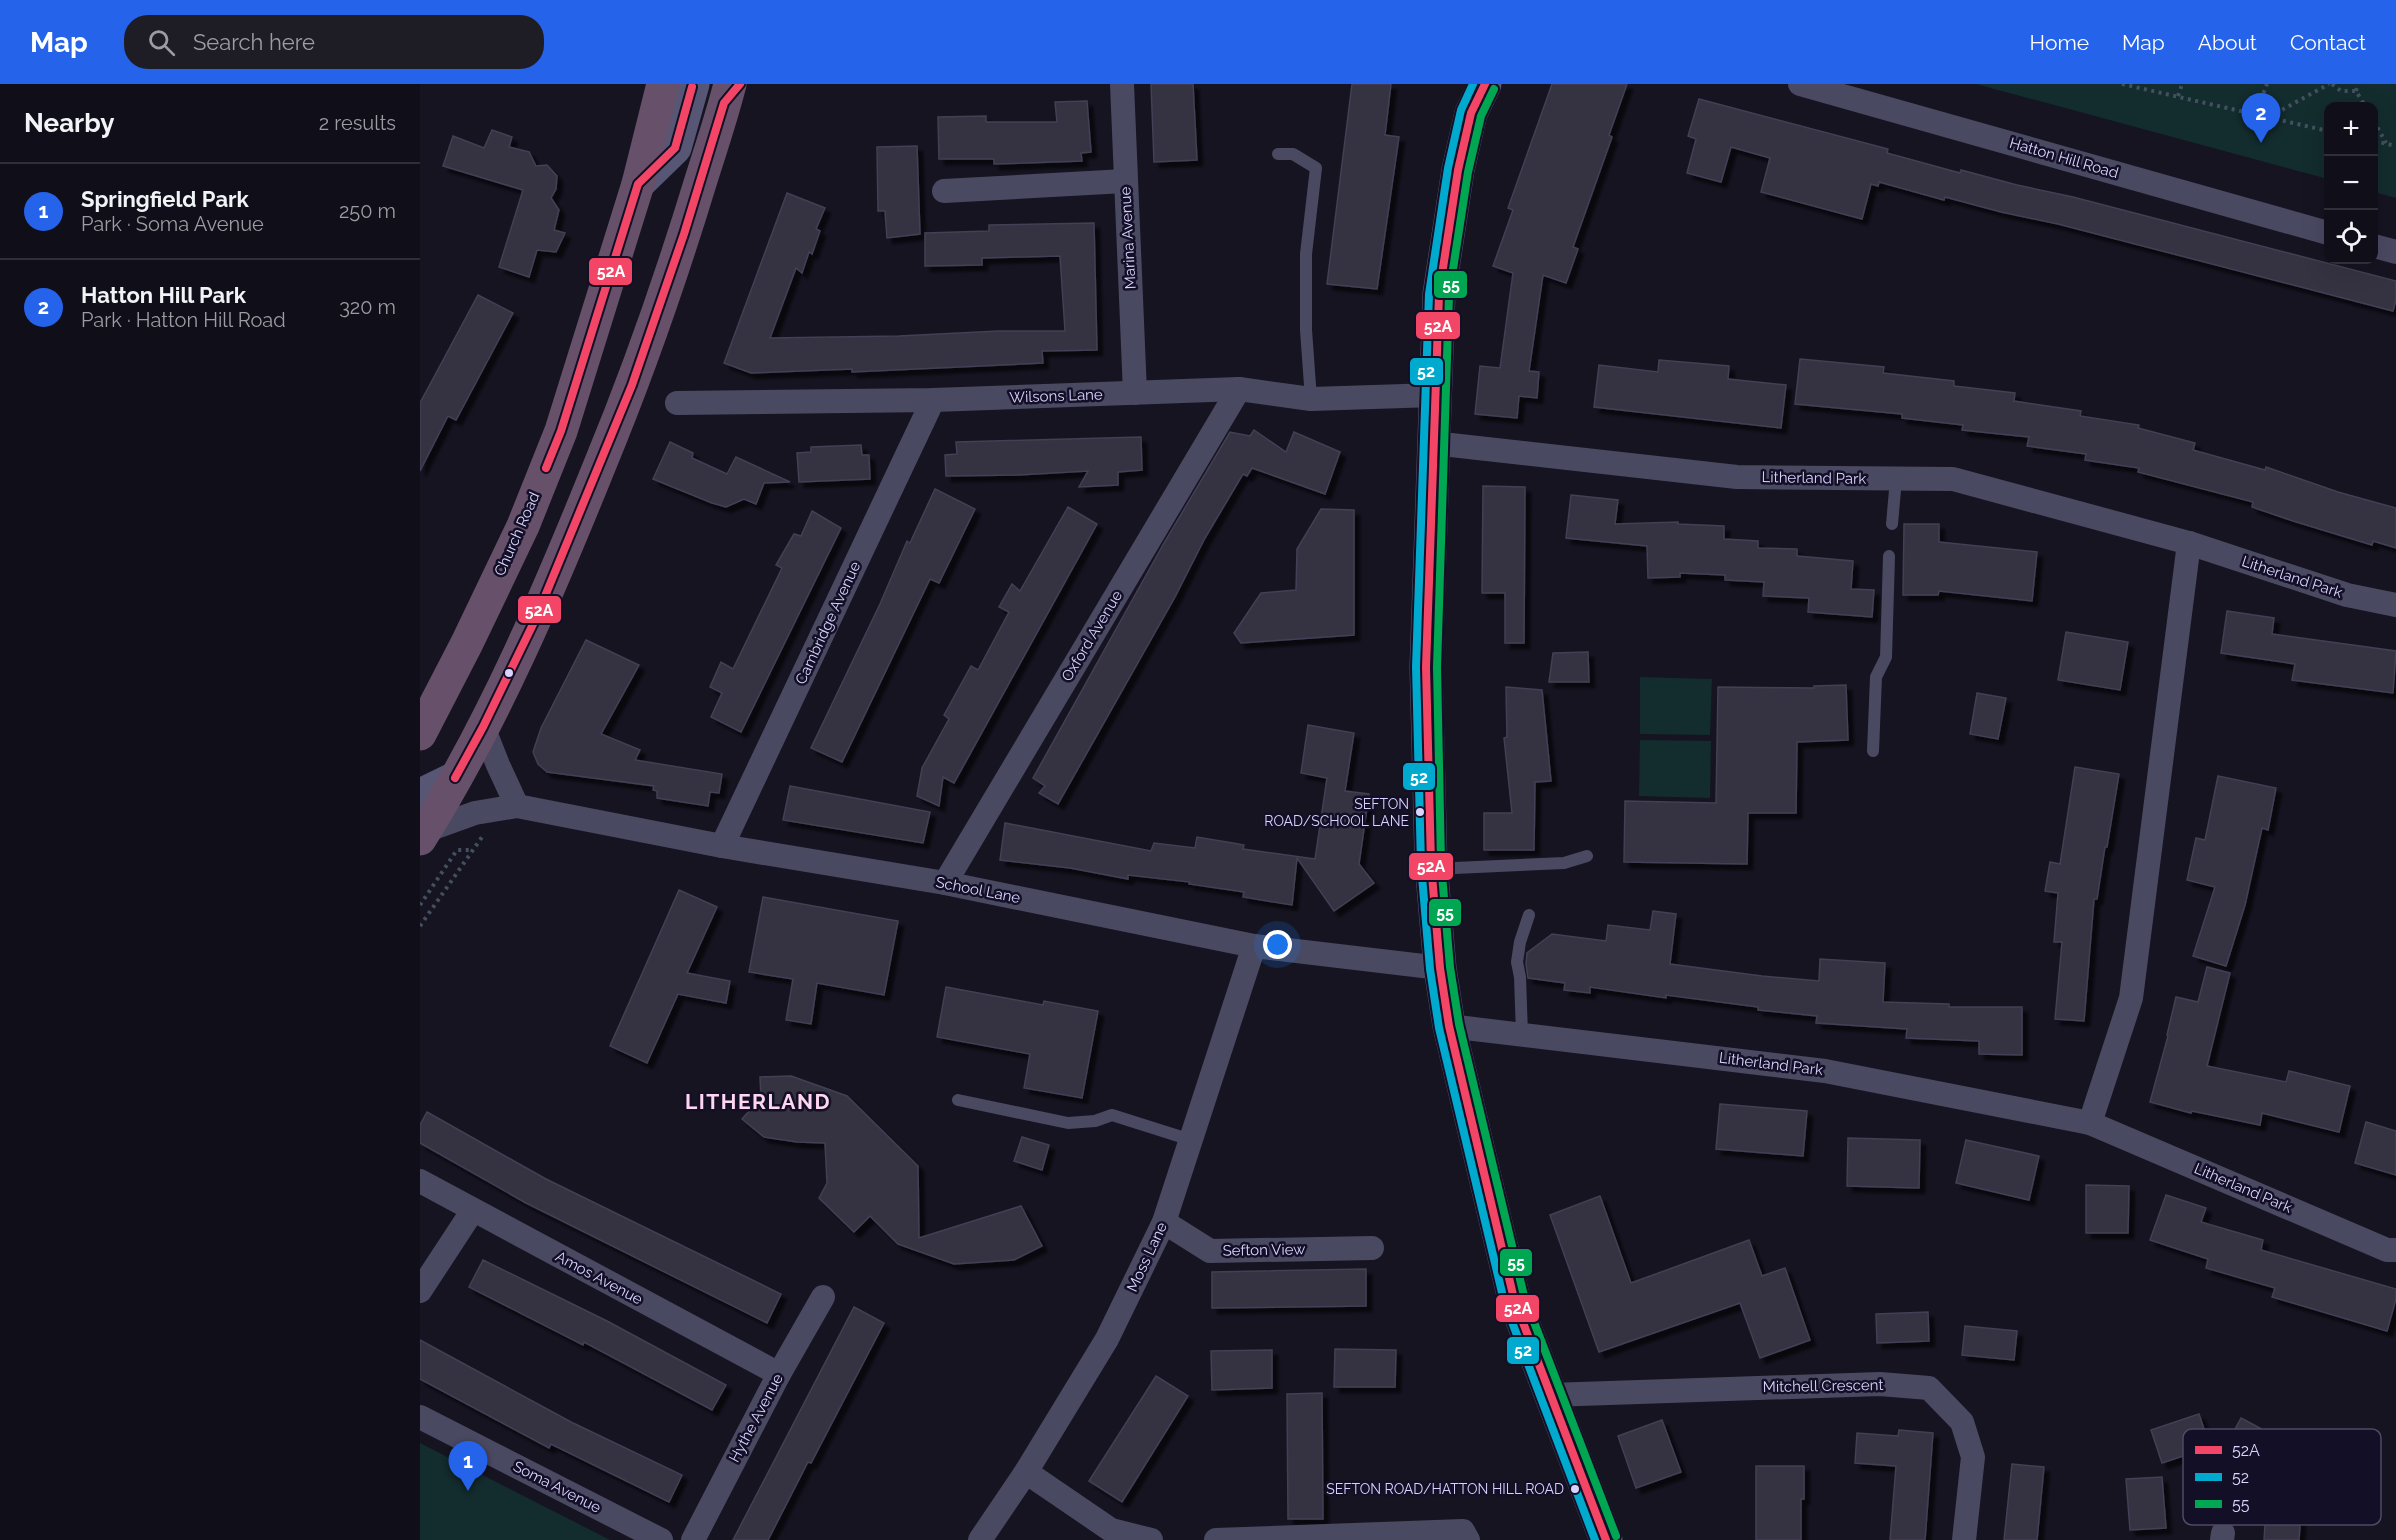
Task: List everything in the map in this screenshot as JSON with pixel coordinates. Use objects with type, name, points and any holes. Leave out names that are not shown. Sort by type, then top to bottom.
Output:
[{"type":"highway","name":"Church Road","points":[[420,734],[523,526],[564,420],[638,184],[663,84]]},
{"type":"highway","points":[[423,835],[483,727],[541,608],[632,385],[731,90]]},
{"type":"main road","points":[[638,184],[675,148],[693,84]]},
{"type":"main road","points":[[1485,84],[1469,99],[1439,294],[1426,668],[1432,868],[1440,968],[1449,1026],[1514,1299],[1606,1540]]},
{"type":"main road","points":[[420,795],[455,778]]},
{"type":"street","name":"Marina Avenue","points":[[1122,84],[1135,393]]},
{"type":"street","name":"Hatton Hill Road","points":[[1800,84],[1859,92],[2324,232]]},
{"type":"street","points":[[944,190],[1125,181]]},
{"type":"street","points":[[2378,247],[2396,252]]},
{"type":"street","name":"Wilsons Lane","points":[[678,403],[933,400],[1239,389],[1311,399],[1435,395]]},
{"type":"street","name":"Oxford Avenue","points":[[945,884],[1239,389]]},
{"type":"street","name":"Cambridge Avenue","points":[[722,846],[933,400]]},
{"type":"street","name":"Litherland Park","points":[[1433,443],[1737,477],[1953,480],[2189,543],[2347,595],[2396,605]]},
{"type":"street","points":[[2090,1123],[2131,998],[2189,543]]},
{"type":"street","points":[[483,727],[517,806]]},
{"type":"street","name":"School Lane","points":[[423,835],[475,813],[517,806],[722,846],[945,884],[1254,946],[1440,968]]},
{"type":"street","name":"Moss Lane","points":[[980,1540],[1026,1472],[1107,1339],[1164,1222],[1254,946]]},
{"type":"street","name":"Litherland Park","points":[[1449,1026],[1825,1071],[2090,1123],[2387,1250],[2396,1250]]},
{"type":"street","name":"Amos Avenue","points":[[420,1181],[779,1374]]},
{"type":"street","points":[[420,1291],[473,1210]]},
{"type":"street","name":"Sefton View","points":[[1164,1222],[1210,1251],[1372,1248]]},
{"type":"street","name":"Hythe Avenue","points":[[693,1540],[779,1374],[823,1297]]},
{"type":"street","name":"Mitchell Crescent","points":[[1550,1395],[1880,1384],[1929,1388],[1962,1422],[1973,1457],[1964,1540]]},
{"type":"street","name":"Soma Avenue","points":[[420,1417],[661,1540]]},
{"type":"street","points":[[1026,1472],[1111,1530],[1151,1540]]},
{"type":"street","points":[[1216,1540],[1463,1531],[1468,1540]]},
{"type":"lane","points":[[1278,154],[1293,154],[1316,168],[1306,254],[1306,330],[1311,399]]},
{"type":"lane","points":[[1892,524],[1896,479]]},
{"type":"lane","points":[[1873,751],[1876,677],[1886,657],[1890,556]]},
{"type":"lane","points":[[1432,868],[1564,863],[1587,856]]},
{"type":"lane","points":[[1522,1034],[1520,977],[1517,962],[1520,942],[1529,915]]},
{"type":"lane","points":[[958,1100],[1068,1123],[1095,1121],[1112,1115],[1191,1140]]},
{"type":"path","points":[[2122,84],[2324,129]]},
{"type":"path","points":[[2178,96],[2182,84]]},
{"type":"path","points":[[2255,114],[2267,84]]},
{"type":"path","points":[[2269,117],[2330,84],[2341,91],[2356,90]]},
{"type":"path","points":[[2358,84],[2356,90],[2363,102]]},
{"type":"path","points":[[2378,129],[2386,143]]},
{"type":"path","points":[[2378,142],[2396,146]]},
{"type":"path","points":[[420,926],[489,826],[489,811]]},
{"type":"path","points":[[420,905],[457,850],[472,850]]},
{"type":"green space","points":[[1976,84],[2396,84],[2396,198],[2378,193],[2378,102],[2324,102],[2324,178]]},
{"type":"green space","points":[[1640,677],[1712,679],[1710,735],[1640,734]]},
{"type":"green space","points":[[1640,740],[1711,741],[1710,798],[1639,796]]},
{"type":"green space","points":[[420,1443],[610,1540],[420,1540]]},
{"type":"building","points":[[1151,84],[1193,84],[1197,160],[1154,162]]},
{"type":"building","points":[[1352,84],[1391,84],[1385,135],[1399,137],[1377,289],[1327,284]]},
{"type":"building","points":[[1552,84],[1627,84],[1609,135],[1612,137],[1573,247],[1578,249],[1566,283],[1543,275],[1529,371],[1539,372],[1537,398],[1519,396],[1517,418],[1475,414],[1480,366],[1500,368],[1513,273],[1493,266],[1513,210],[1508,208]]},
{"type":"building","points":[[1699,99],[1888,149],[1887,153],[1960,173],[1961,170],[2073,197],[2396,281],[2396,300],[2393,311],[2058,224],[1945,197],[1944,200],[1879,182],[1878,186],[1871,184],[1862,219],[1761,192],[1770,158],[1731,147],[1721,182],[1687,173],[1696,139],[1688,136]]},
{"type":"building","points":[[1087,101],[1091,152],[1081,153],[1082,161],[994,164],[994,159],[939,159],[938,117],[986,116],[986,122],[1057,122],[1055,102]]},
{"type":"building","points":[[492,130],[512,137],[509,147],[529,152],[536,166],[547,165],[557,176],[556,189],[551,198],[559,210],[554,230],[565,233],[556,252],[537,250],[529,277],[499,267],[523,190],[443,166],[453,136],[484,148]]},
{"type":"building","points":[[917,146],[920,234],[887,238],[885,211],[878,211],[877,147]]},
{"type":"building","points":[[787,193],[825,208],[816,229],[820,231],[812,254],[809,252],[802,273],[796,268],[770,338],[1065,331],[1060,256],[982,258],[982,265],[925,266],[925,233],[989,231],[989,225],[1094,223],[1097,350],[1042,351],[1043,363],[852,372],[852,369],[751,373],[724,363]]},
{"type":"building","points":[[478,295],[513,313],[456,420],[448,416],[420,471],[420,403]]},
{"type":"building","points":[[1800,359],[1884,367],[1883,373],[1954,381],[1954,386],[2015,393],[2014,401],[2081,411],[2080,416],[2139,425],[2138,428],[2195,443],[2193,450],[2265,470],[2266,467],[2338,492],[2396,508],[2396,548],[2373,541],[2372,545],[2293,521],[2252,507],[2253,502],[2138,472],[2139,468],[2085,460],[2086,454],[2027,446],[2029,437],[1962,430],[1963,425],[1902,418],[1902,414],[1795,404]]},
{"type":"building","points":[[1659,360],[1729,366],[1728,379],[1786,385],[1781,428],[1594,407],[1599,365],[1658,372]]},
{"type":"building","points":[[1254,430],[1286,452],[1294,432],[1340,452],[1325,494],[1252,468],[1247,476],[1243,474],[1205,538],[1175,597],[1058,804],[1039,793],[1045,786],[1033,778],[1164,543],[1230,432],[1250,436]]},
{"type":"building","points":[[1141,437],[1142,470],[1118,472],[1118,485],[1079,487],[1088,471],[946,476],[945,455],[957,454],[956,442]]},
{"type":"building","points":[[670,442],[693,453],[692,458],[727,474],[736,457],[790,482],[764,483],[756,504],[744,499],[726,507],[712,503],[653,479]]},
{"type":"building","points":[[861,445],[862,455],[869,455],[870,479],[799,482],[797,453],[811,452],[811,447]]},
{"type":"building","points":[[1483,486],[1525,487],[1524,643],[1505,643],[1505,593],[1482,593]]},
{"type":"building","points":[[935,489],[975,509],[939,583],[930,579],[842,762],[811,748],[880,604],[907,541],[910,543]]},
{"type":"building","points":[[1571,495],[1618,500],[1615,524],[1678,522],[1678,524],[1724,526],[1724,539],[1758,541],[1758,548],[1797,549],[1797,556],[1853,561],[1851,589],[1874,590],[1872,617],[1808,612],[1809,598],[1763,596],[1764,582],[1725,580],[1725,575],[1680,573],[1680,577],[1648,578],[1647,546],[1566,538]]},
{"type":"building","points":[[1068,507],[1097,524],[954,783],[943,777],[939,806],[917,796],[922,768],[949,719],[944,715],[971,666],[978,670],[1009,612],[999,607],[1012,584],[1020,591]]},
{"type":"building","points":[[1321,509],[1354,510],[1354,635],[1241,643],[1234,633],[1261,593],[1296,590],[1297,549]]},
{"type":"building","points":[[812,511],[841,528],[741,732],[711,717],[722,693],[710,687],[721,662],[733,669],[782,568],[776,565],[794,534],[801,536]]},
{"type":"building","points":[[1904,524],[1939,524],[1939,542],[2037,552],[2032,601],[1939,591],[1938,595],[1903,595]]},
{"type":"building","points":[[2227,611],[2274,618],[2272,634],[2396,651],[2393,693],[2292,680],[2295,664],[2221,653]]},
{"type":"building","points":[[2066,632],[2128,642],[2120,690],[2058,680]]},
{"type":"building","points":[[586,640],[639,665],[601,734],[640,750],[635,760],[722,774],[719,793],[710,792],[708,806],[657,798],[657,791],[653,790],[654,786],[547,772],[538,764],[533,752],[541,728]]},
{"type":"building","points":[[1588,652],[1589,682],[1549,682],[1553,653]]},
{"type":"building","points":[[1846,685],[1848,740],[1797,742],[1796,813],[1748,813],[1747,864],[1624,862],[1625,801],[1716,803],[1718,687],[1814,688],[1814,686]]},
{"type":"building","points":[[1506,687],[1542,690],[1551,781],[1535,782],[1534,850],[1484,850],[1484,813],[1512,813],[1504,738],[1507,737]]},
{"type":"building","points":[[1977,693],[2006,698],[1998,739],[1970,734]]},
{"type":"building","points":[[1308,725],[1354,733],[1345,791],[1369,794],[1359,864],[1374,883],[1334,911],[1297,858],[1292,905],[1243,897],[1244,892],[1189,884],[1190,882],[1128,875],[1128,879],[1070,868],[1000,860],[1005,823],[1151,851],[1154,843],[1195,848],[1197,837],[1244,845],[1243,849],[1315,859],[1327,778],[1301,773]]},
{"type":"building","points":[[2075,767],[2119,774],[2097,899],[2094,899],[2084,1021],[2055,1019],[2062,942],[2054,942],[2058,893],[2045,891],[2050,862],[2060,864]]},
{"type":"building","points":[[2218,776],[2276,788],[2268,830],[2262,828],[2245,905],[2226,966],[2193,956],[2215,887],[2187,880],[2196,838],[2205,840]]},
{"type":"building","points":[[790,786],[930,812],[923,843],[783,820]]},
{"type":"building","points":[[679,890],[717,907],[687,973],[730,981],[726,1003],[678,994],[647,1063],[610,1046]]},
{"type":"building","points":[[763,897],[898,921],[884,995],[817,983],[811,1024],[786,1020],[793,979],[749,972]]},
{"type":"building","points":[[1653,911],[1676,914],[1670,964],[1819,981],[1820,959],[1885,963],[1883,1002],[1949,1004],[1949,1007],[2022,1007],[2022,1055],[1979,1054],[1979,1041],[1906,1038],[1907,1029],[1816,1023],[1817,1016],[1758,1010],[1758,1007],[1666,995],[1666,998],[1590,987],[1590,993],[1564,990],[1565,983],[1528,978],[1527,953],[1552,934],[1606,941],[1608,925],[1650,930]]},
{"type":"building","points":[[2207,967],[2230,973],[2207,1066],[2286,1082],[2289,1071],[2350,1086],[2339,1132],[2262,1113],[2260,1125],[2192,1111],[2191,1113],[2150,1102],[2176,997],[2198,1002]]},
{"type":"building","points":[[946,987],[1043,1005],[1044,1001],[1098,1011],[1082,1098],[1024,1088],[1030,1054],[937,1037]]},
{"type":"building","points":[[791,1076],[847,1096],[918,1166],[919,1238],[1021,1206],[1042,1246],[1014,1260],[954,1264],[898,1244],[870,1216],[854,1232],[819,1198],[827,1183],[825,1143],[764,1137],[742,1119],[761,1098],[760,1077]]},
{"type":"building","points":[[1720,1104],[1807,1111],[1803,1156],[1716,1149]]},
{"type":"building","points":[[427,1112],[546,1179],[781,1294],[767,1323],[526,1203],[420,1143],[420,1125]]},
{"type":"building","points":[[2366,1122],[2396,1131],[2396,1175],[2355,1163]]},
{"type":"building","points":[[1022,1137],[1049,1145],[1042,1170],[1014,1161]]},
{"type":"building","points":[[1848,1138],[1920,1140],[1919,1188],[1847,1186]]},
{"type":"building","points":[[1966,1140],[2039,1156],[2029,1200],[1956,1183]]},
{"type":"building","points":[[2086,1185],[2129,1186],[2128,1233],[2086,1233]]},
{"type":"building","points":[[2166,1195],[2206,1208],[2201,1222],[2263,1240],[2261,1250],[2396,1289],[2396,1299],[2387,1331],[2272,1297],[2275,1288],[2206,1268],[2208,1259],[2150,1240]]},
{"type":"building","points":[[1600,1196],[1631,1283],[1749,1240],[1762,1276],[1785,1268],[1810,1340],[1760,1358],[1740,1303],[1599,1352],[1550,1215]]},
{"type":"building","points":[[483,1260],[607,1321],[726,1385],[712,1410],[584,1342],[583,1345],[469,1287]]},
{"type":"building","points":[[1366,1269],[1366,1306],[1212,1308],[1212,1272]]},
{"type":"building","points":[[854,1307],[884,1323],[768,1540],[733,1540]]},
{"type":"building","points":[[1928,1312],[1929,1341],[1877,1343],[1876,1314]]},
{"type":"building","points":[[1965,1326],[2017,1331],[2014,1360],[1962,1355]]},
{"type":"building","points":[[420,1340],[571,1422],[682,1475],[669,1502],[551,1444],[549,1448],[420,1379]]},
{"type":"building","points":[[1335,1349],[1396,1350],[1395,1387],[1334,1387]]},
{"type":"building","points":[[1272,1350],[1272,1388],[1212,1390],[1211,1351]]},
{"type":"building","points":[[1156,1376],[1188,1396],[1122,1502],[1089,1481]]},
{"type":"building","points":[[1322,1393],[1323,1519],[1288,1519],[1287,1394]]},
{"type":"building","points":[[2199,1414],[2204,1429],[2183,1429],[2183,1456],[2162,1463],[2151,1430]]},
{"type":"building","points":[[2241,1418],[2262,1429],[2235,1429]]},
{"type":"building","points":[[1662,1420],[1681,1472],[1636,1488],[1618,1436]]},
{"type":"building","points":[[1899,1430],[1933,1433],[1925,1540],[1890,1540],[1896,1466],[1855,1463],[1857,1433],[1898,1436]]},
{"type":"building","points":[[2012,1464],[2044,1467],[2037,1540],[2004,1540]]},
{"type":"building","points":[[1756,1466],[1804,1466],[1801,1540],[1756,1540]]},
{"type":"building","points":[[2162,1477],[2166,1528],[2130,1530],[2126,1479]]},
{"type":"building","points":[[2265,1525],[2300,1525],[2299,1540],[2264,1540]]},
{"type":"transit line","name":"52A","points":[[455,778],[483,727],[536,618],[632,385],[684,234],[724,103],[740,84]]},
{"type":"transit line","name":"52","points":[[1473,84],[1461,110],[1448,168],[1429,294],[1416,667],[1421,865],[1430,969],[1439,1028],[1504,1301],[1595,1540]]},
{"type":"transit line","name":"52A","points":[[1485,84],[1471,113],[1458,170],[1439,294],[1426,667],[1431,864],[1440,968],[1449,1026],[1514,1299],[1606,1540]]},
{"type":"transit line","name":"52A","points":[[546,468],[561,431],[638,184],[675,148],[692,87]]},
{"type":"transit line","name":"55","points":[[1494,89],[1481,116],[1468,172],[1449,295],[1437,667],[1441,863],[1450,967],[1459,1024],[1524,1296],[1616,1536]]},
{"type":"place","name":"Hatton Hill Park","points":[[2261,143]]},
{"type":"place","name":"SEFTON ROAD/SCHOOL LANE","points":[[1420,812]]},
{"type":"place","name":"SEFTON ROAD/HATTON HILL ROAD","points":[[1575,1489]]},
{"type":"place","name":"Springfield Park","points":[[468,1491]]},
{"type":"district","name":"LITHERLAND","points":[[758,1102]]}]
